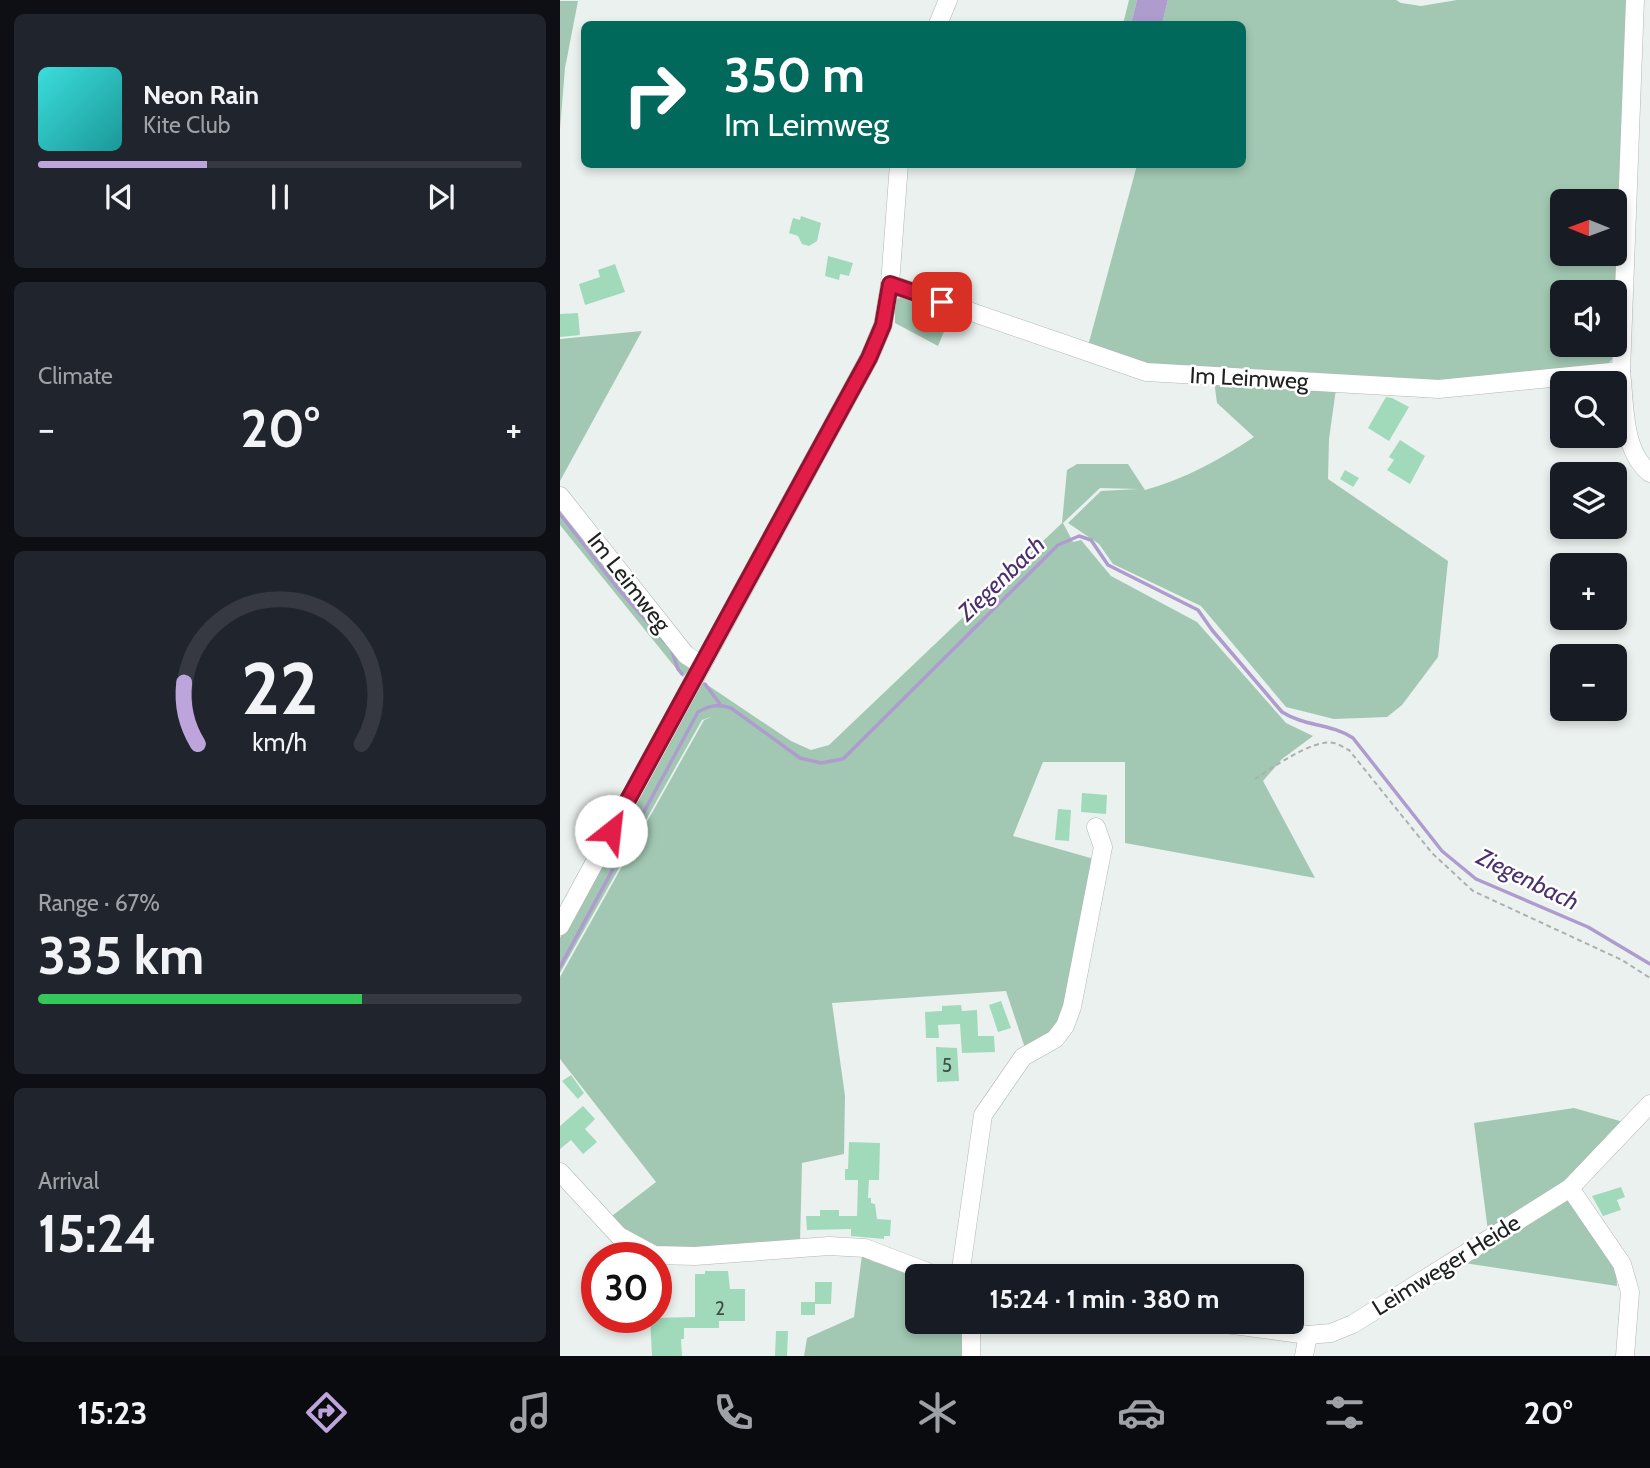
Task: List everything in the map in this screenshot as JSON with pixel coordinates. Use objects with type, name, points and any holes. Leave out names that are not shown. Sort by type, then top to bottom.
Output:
[{"type":"street","points":[[939,21],[948,0]]},
{"type":"street","points":[[1621,371],[1634,0]]},
{"type":"street","points":[[560,926],[869,358],[883,325],[890,284],[899,168]]},
{"type":"street","name":"Im Leimweg","points":[[890,284],[1146,372],[1439,389],[1550,378]]},
{"type":"street","points":[[1627,427],[1632,448],[1642,466],[1650,472]]},
{"type":"street","name":"Im Leimweg","points":[[560,496],[686,654],[702,665]]},
{"type":"street","points":[[962,1264],[983,1115],[1023,1057],[1055,1039],[1065,1026],[1072,1007],[1103,847],[1097,827]]},
{"type":"street","name":"Leimweger Heide","points":[[1300,1334],[1331,1333],[1353,1324],[1570,1188],[1650,1104]]},
{"type":"street","points":[[560,1171],[619,1236],[654,1255],[695,1256],[829,1246],[865,1248],[907,1264]]},
{"type":"street","points":[[1570,1188],[1622,1264],[1630,1292],[1625,1356]]},
{"type":"street","points":[[971,1334],[971,1356]]},
{"type":"street","points":[[1304,1356],[1308,1335]]},
{"type":"path","points":[[1255,779],[1292,755],[1309,748],[1332,742],[1349,750],[1432,853],[1473,891],[1622,960],[1650,978]]},
{"type":"green space","points":[[1129,0],[1137,0],[1132,21],[1124,21]]},
{"type":"green space","points":[[1168,0],[1396,0],[1421,6],[1457,0],[1630,0],[1623,189],[1550,189],[1550,266],[1620,266],[1620,280],[1550,280],[1550,357],[1614,357],[1606,366],[1440,383],[1171,369],[1131,361],[1088,346],[1136,168],[1246,168],[1246,21],[1163,21]]},
{"type":"green space","points":[[560,1],[578,1],[565,68],[560,129]]},
{"type":"green space","points":[[911,296],[953,310],[938,346],[895,323],[895,299]]},
{"type":"green space","points":[[642,331],[560,481],[560,339]]},
{"type":"green space","points":[[1214,380],[1336,389],[1329,439],[1328,479],[1448,561],[1438,657],[1402,705],[1387,717],[1334,719],[1286,707],[1201,606],[1113,564],[1099,544],[1068,523],[1101,491],[1138,489],[1100,488],[1063,523],[1073,542],[1081,540],[1111,576],[1197,622],[1286,723],[1313,736],[1282,759],[1263,781],[1315,878],[1125,843],[1125,762],[1043,762],[1013,836],[1094,859],[1067,1008],[1050,1035],[1025,1048],[1006,991],[832,1003],[845,1096],[844,1154],[802,1163],[800,1242],[672,1250],[672,1242],[643,1242],[608,1219],[656,1182],[560,1059],[560,977],[704,720],[714,716],[702,720],[560,973],[560,938],[700,680],[791,741],[811,750],[829,745],[1062,523],[1067,470],[1077,464],[1128,464],[1145,490],[1201,468],[1254,437],[1217,403]]},
{"type":"green space","points":[[560,504],[691,667],[683,677],[560,525]]},
{"type":"green space","points":[[1574,1108],[1627,1123],[1564,1186],[1488,1231],[1474,1123]]},
{"type":"green space","points":[[1562,1200],[1568,1201],[1616,1264],[1617,1286],[1464,1263]]},
{"type":"green space","points":[[862,1255],[905,1272],[905,1334],[965,1334],[966,1356],[804,1356],[807,1338],[854,1317]]},
{"type":"shaded area","points":[[1137,0],[1168,0],[1163,21],[1132,21]]},
{"type":"building","points":[[801,216],[821,223],[817,241],[809,246],[802,244],[798,236],[789,233],[793,218],[800,220]]},
{"type":"building","points":[[828,256],[853,263],[849,276],[840,274],[839,280],[825,276]]},
{"type":"building","points":[[615,264],[625,292],[585,305],[579,284],[600,277],[598,270]]},
{"type":"building","points":[[578,313],[580,335],[560,337],[560,314]]},
{"type":"building","points":[[1386,397],[1409,407],[1389,441],[1368,428]]},
{"type":"building","points":[[1400,440],[1425,456],[1410,484],[1387,470],[1394,460],[1389,457]]},
{"type":"building","points":[[1345,470],[1359,478],[1353,487],[1340,479]]},
{"type":"building","points":[[1082,793],[1107,795],[1106,814],[1081,812]]},
{"type":"building","points":[[1058,809],[1071,810],[1069,841],[1055,840]]},
{"type":"building","points":[[1001,1001],[1011,1028],[998,1032],[989,1005]]},
{"type":"building","points":[[961,1005],[962,1011],[977,1010],[978,1036],[994,1036],[995,1052],[962,1053],[960,1024],[938,1025],[939,1038],[926,1038],[925,1012],[942,1011],[942,1006]]},
{"type":"building","points":[[936,1047],[957,1048],[959,1081],[937,1082]]},
{"type":"building","points":[[571,1075],[584,1093],[578,1099],[562,1081]]},
{"type":"building","points":[[583,1106],[595,1119],[585,1129],[597,1142],[583,1154],[571,1140],[560,1149],[560,1126]]},
{"type":"building","points":[[849,1142],[880,1143],[879,1180],[869,1180],[868,1198],[875,1204],[877,1219],[891,1220],[890,1236],[884,1236],[884,1239],[851,1236],[851,1229],[807,1230],[806,1216],[820,1216],[820,1210],[839,1210],[839,1216],[857,1216],[858,1180],[845,1180]]},
{"type":"building","points":[[1621,1187],[1625,1197],[1617,1200],[1621,1210],[1603,1216],[1592,1196]]},
{"type":"building","points":[[705,1271],[728,1271],[730,1289],[745,1289],[745,1321],[719,1321],[719,1328],[684,1328],[684,1339],[681,1339],[682,1356],[652,1356],[651,1333],[672,1333],[672,1318],[695,1317],[695,1274],[705,1274]]},
{"type":"building","points":[[815,1282],[832,1282],[831,1304],[815,1304],[815,1315],[801,1315],[801,1302],[815,1302]]},
{"type":"building","points":[[776,1331],[788,1331],[787,1356],[775,1356]]},
{"type":"waterway","points":[[560,514],[615,585],[665,642]]},
{"type":"waterway","name":"Ziegenbach","points":[[560,967],[698,712],[714,706],[731,708],[800,758],[821,763],[843,759],[1058,545],[1079,536],[1091,540],[1108,565],[1198,610],[1282,712],[1353,738],[1442,851],[1476,879],[1588,927],[1650,964]]},
{"type":"waterway","points":[[672,651],[682,674]]},
{"type":"waterway","points":[[705,684],[720,704]]},
{"type":"route","points":[[611,831],[869,358],[883,325],[890,284],[942,302]]}]
